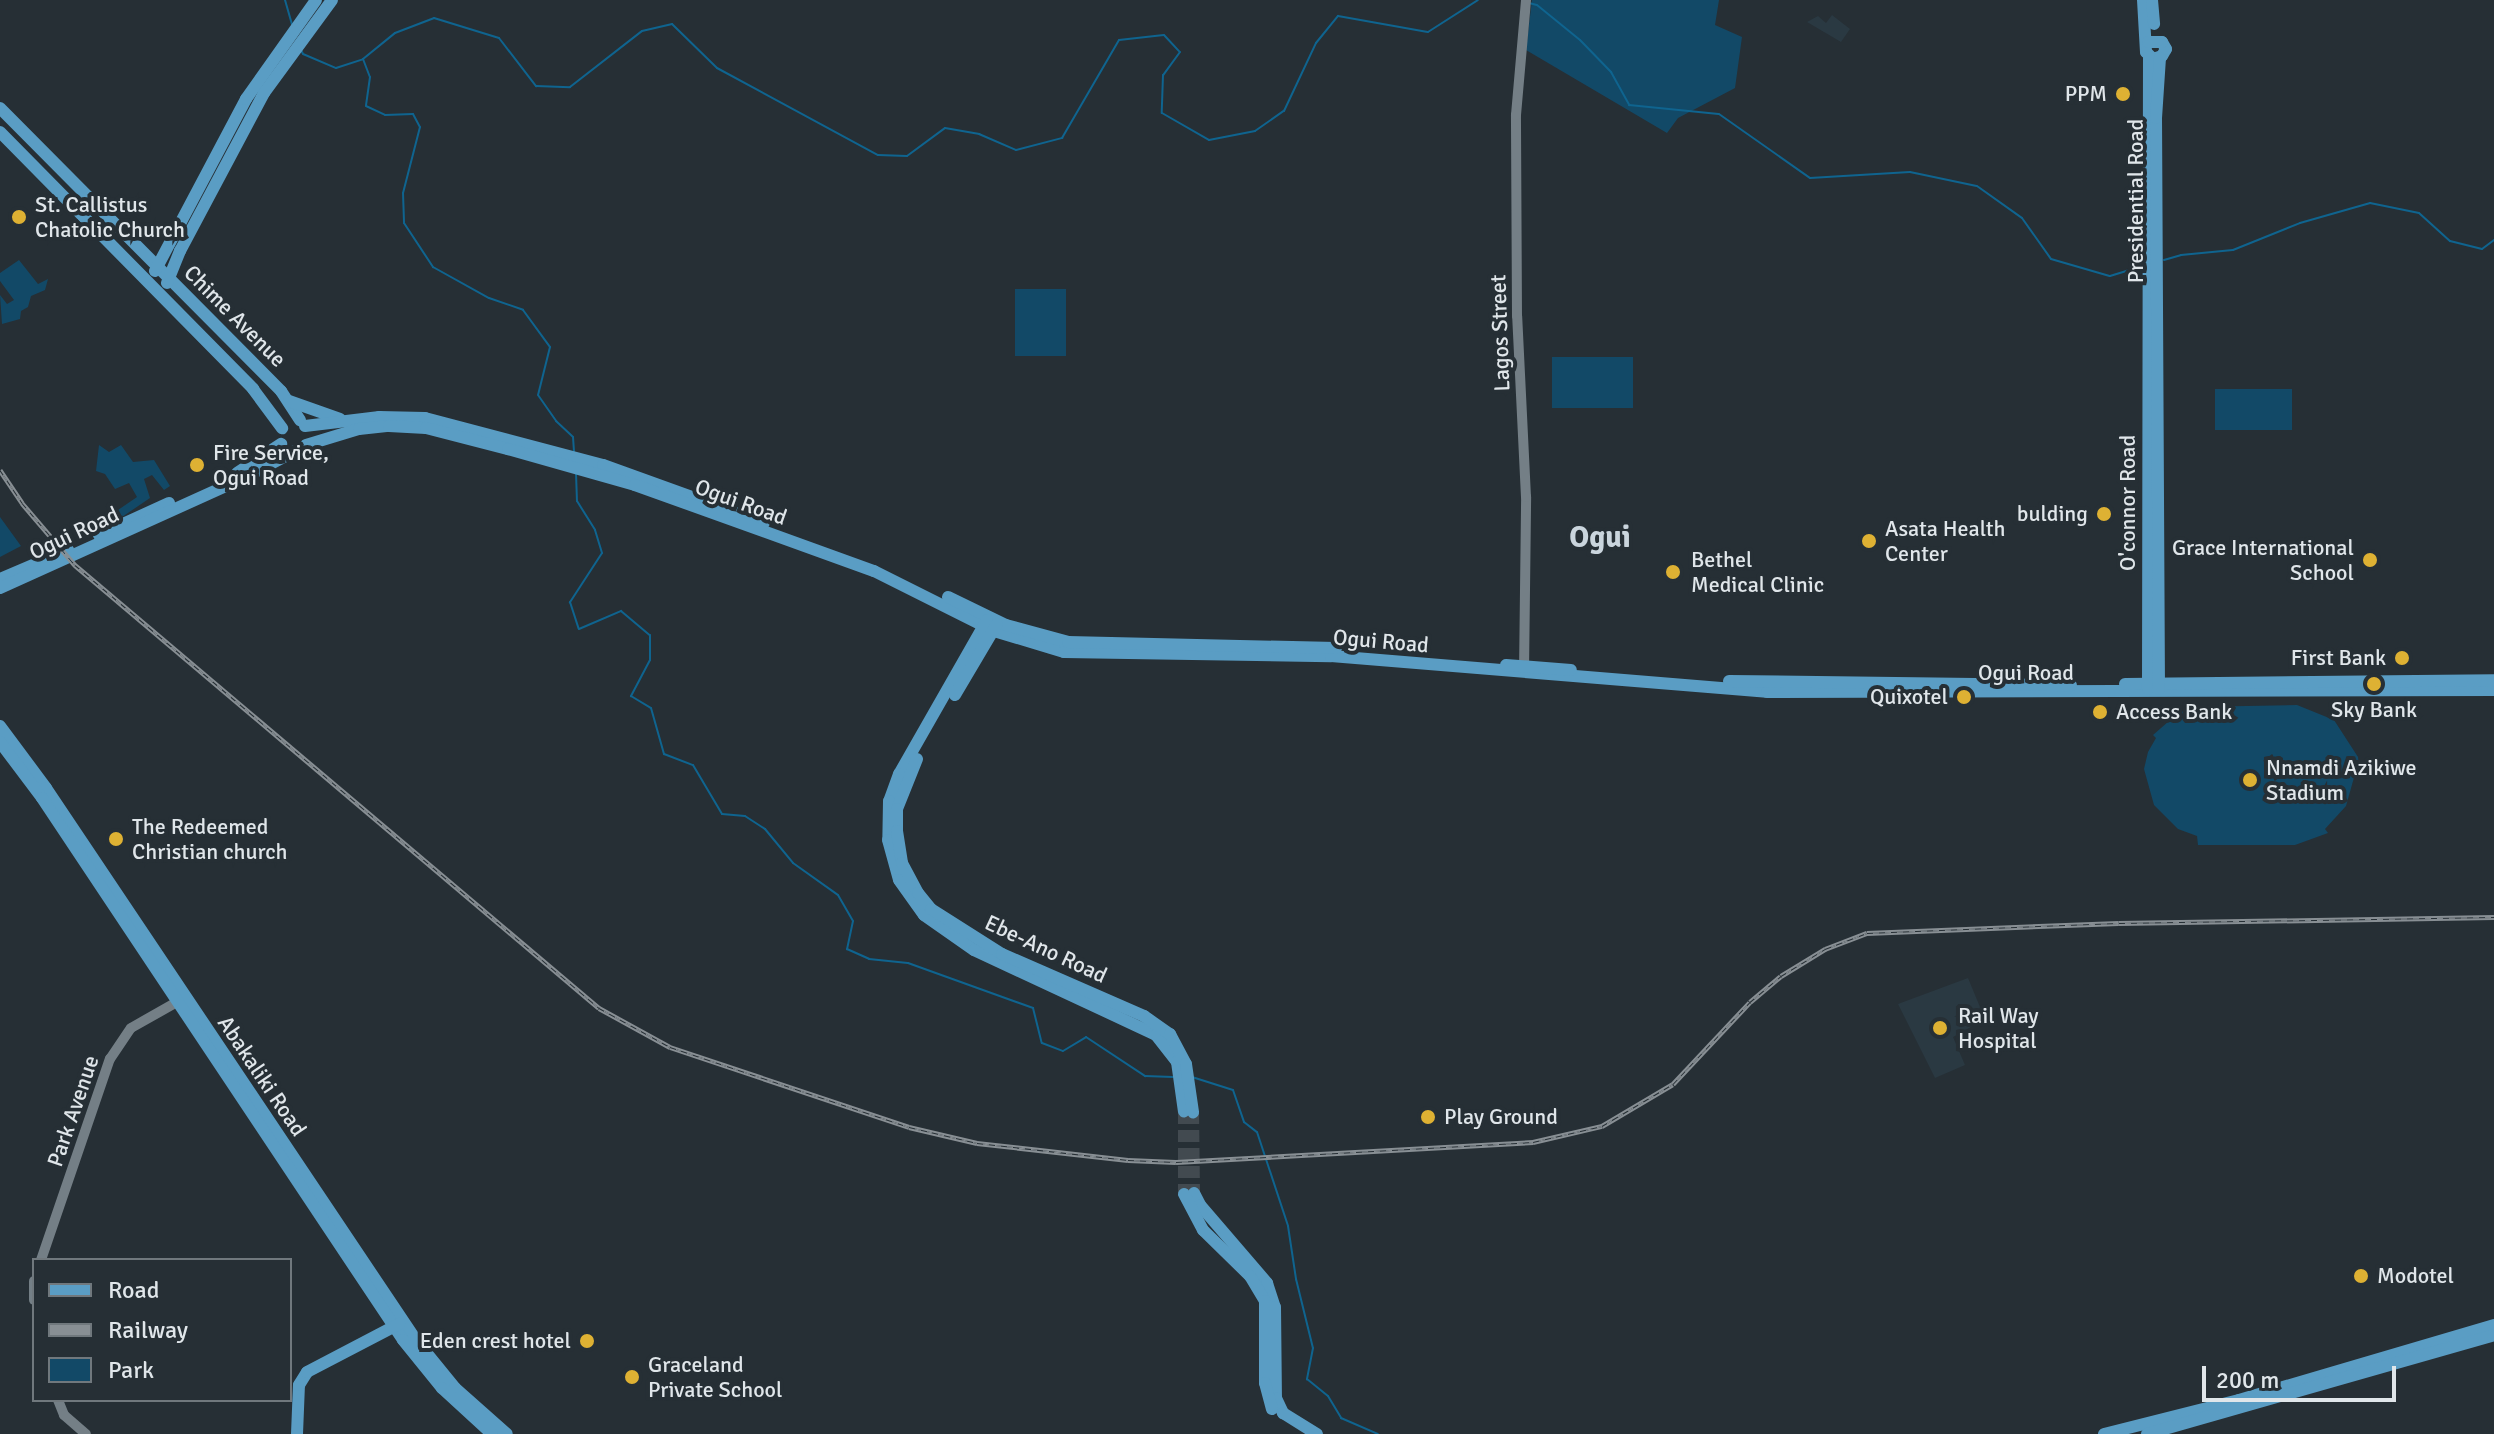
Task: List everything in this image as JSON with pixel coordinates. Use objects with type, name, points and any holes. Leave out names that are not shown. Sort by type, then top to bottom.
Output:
[{"type":"main road","points":[[302,28],[316,0]]},
{"type":"main road","points":[[147,281],[179,230],[246,99],[287,45],[332,0]]},
{"type":"main road","name":"Presidential Road","points":[[2143,0],[2152,40]]},
{"type":"main road","name":"Presidential Road","points":[[2152,0],[2152,40],[2145,49],[2154,57]]},
{"type":"main road","name":"Presidential Road","points":[[2152,40],[2165,46],[2154,57],[2152,342]]},
{"type":"main road","points":[[159,294],[170,279],[180,251],[287,45]]},
{"type":"main road","name":"Chime Avenue","points":[[0,108],[289,401],[302,423]]},
{"type":"main road","name":"Chime Avenue","points":[[0,132],[253,389],[282,428]]},
{"type":"main road","points":[[143,254],[158,250],[179,230]]},
{"type":"main road","points":[[180,251],[181,279],[218,328]]},
{"type":"main road","name":"O'connor Road","points":[[2152,342],[2153,688]]},
{"type":"main road","points":[[289,401],[343,419]]},
{"type":"main road","name":"Ogui Road","points":[[302,423],[411,417],[575,463],[662,490],[874,571],[991,624],[1064,652],[1331,656],[1767,692],[2153,688],[2494,690]]},
{"type":"main road","points":[[288,422],[302,423],[309,436],[301,448],[281,444],[282,428],[288,422]]},
{"type":"main road","name":"Ogui Road","points":[[0,588],[301,448],[359,429],[389,426],[459,430]]},
{"type":"main road","name":"Ogui Road","points":[[137,522],[245,469],[281,444]]},
{"type":"main road","name":"Ogui Road","points":[[0,579],[61,557]]},
{"type":"main road","name":"Ebe-Ano Road","points":[[991,624],[899,774],[889,801],[888,840],[899,880],[924,915],[974,950],[1156,1035],[1171,1052],[1185,1078],[1188,1112]]},
{"type":"main road","points":[[2133,684],[2153,664],[2173,683]]},
{"type":"main road","name":"Ogui Road","points":[[1524,670],[1752,682],[2133,684],[2153,688],[2173,683],[2494,680]]},
{"type":"main road","name":"Abakaliki Road","points":[[0,726],[72,825],[333,1226]]},
{"type":"main road","name":"Abakaliki Road","points":[[0,742],[333,1226],[431,1376],[472,1411],[507,1434]]},
{"type":"main road","points":[[1300,1434],[1284,1424],[1269,1404],[1265,1383],[1267,1314],[1263,1295],[1250,1276],[1203,1230],[1189,1193],[1267,1283],[1275,1307],[1276,1398],[1283,1413],[1317,1434]]},
{"type":"main road","points":[[297,1434],[299,1385],[311,1368],[399,1324]]},
{"type":"main road","points":[[2104,1434],[2239,1400],[2494,1325]]},
{"type":"main road","points":[[2147,1434],[2494,1335]]},
{"type":"main road","name":"Abakaliki Road","points":[[472,1411],[492,1434]]},
{"type":"street","name":"Lagos Street","points":[[1524,670],[1526,497],[1517,316],[1516,115],[1526,0]]},
{"type":"street","name":"Park Avenue","points":[[42,1258],[66,1196],[102,1077],[117,1046],[143,1019],[177,1002]]},
{"type":"street","points":[[59,1402],[64,1415],[86,1434]]},
{"type":"shaded area","points":[[1832,15],[1850,29],[1841,42],[1807,22],[1818,16],[1826,23]]},
{"type":"shaded area","name":"Rail Way Hospital","points":[[1968,978],[1985,1019],[1953,1037],[1965,1065],[1935,1078],[1898,1004]]},
{"type":"green space","points":[[1532,0],[1719,0],[1715,25],[1742,37],[1735,88],[1678,118],[1667,133],[1526,50]]},
{"type":"green space","points":[[19,260],[38,284],[48,279],[45,290],[31,296],[28,307],[21,311],[20,319],[2,324],[0,295],[7,304],[14,300],[0,281],[0,273]]},
{"type":"green space","points":[[1015,289],[1066,289],[1066,356],[1015,356]]},
{"type":"green space","points":[[1552,357],[1633,357],[1633,408],[1552,408]]},
{"type":"green space","points":[[2215,389],[2292,389],[2292,430],[2215,430]]},
{"type":"green space","points":[[99,445],[109,452],[121,445],[133,462],[154,460],[170,486],[164,490],[152,475],[144,479],[150,498],[122,517],[118,510],[137,497],[129,483],[115,489],[105,474],[96,471]]},
{"type":"green space","points":[[0,517],[21,546],[0,557]]},
{"type":"green space","name":"Nnamdi Azikiwe Stadium","points":[[2297,705],[2334,720],[2358,757],[2360,773],[2355,774],[2346,806],[2325,829],[2328,833],[2295,845],[2198,845],[2197,836],[2178,829],[2154,805],[2144,769],[2148,752],[2156,738],[2153,735],[2177,714],[2192,707]]},
{"type":"waterway","points":[[285,0],[292,25]]},
{"type":"waterway","points":[[301,50],[303,54],[336,68],[363,59],[395,33],[434,18],[499,38],[536,86],[570,87],[642,31],[672,24],[717,68],[878,155],[907,156],[945,128],[979,134],[1016,150],[1062,138],[1119,40],[1164,35],[1180,52],[1163,75],[1162,113],[1209,140],[1255,131],[1284,111],[1316,43],[1338,16],[1428,32],[1478,0]]},
{"type":"waterway","points":[[1529,3],[1537,5],[1580,40],[1611,72],[1629,105],[1719,114],[1810,178],[1910,172],[1977,186],[2022,218],[2051,259],[2110,276],[2142,266]]},
{"type":"waterway","points":[[363,59],[370,77],[366,106],[385,115],[413,114],[420,127],[403,193],[404,223],[433,267],[489,298],[523,310],[550,347],[538,395],[556,421],[573,437],[574,451]]},
{"type":"waterway","points":[[2164,260],[2181,255],[2233,250],[2300,223],[2370,203],[2419,213],[2450,241],[2482,249],[2494,240]]},
{"type":"waterway","points":[[576,473],[577,501],[595,530],[602,553],[570,602],[579,629],[621,611],[650,635],[650,660],[631,696],[651,708],[664,754],[693,765],[722,814],[745,816],[765,829],[793,863],[838,895],[853,921],[847,949],[869,959],[908,963],[1033,1008],[1042,1043],[1063,1051],[1086,1037],[1145,1076],[1173,1077]]},
{"type":"waterway","points":[[1192,1077],[1233,1090],[1244,1122],[1257,1132],[1288,1226],[1296,1279],[1313,1348],[1307,1379],[1328,1396],[1341,1418],[1378,1434]]},
{"type":"tunnel","points":[[1184,1112],[1184,1194]]},
{"type":"tunnel","points":[[1193,1112],[1194,1193]]},
{"type":"railway","points":[[0,470],[22,503],[75,565],[599,1008],[670,1047],[909,1127],[977,1143],[1128,1160],[1176,1162],[1533,1142],[1602,1126],[1673,1084],[1750,1002],[1781,976],[1825,949],[1867,933],[2119,923],[2494,917]]},
{"type":"place","name":"PPM","points":[[2123,94]]},
{"type":"place","name":"St. Callistus Chatolic Church","points":[[19,217]]},
{"type":"place","name":"Fire Service, Ogui Road","points":[[197,465]]},
{"type":"place","name":"bulding","points":[[2104,514]]},
{"type":"place","name":"Asata Health Center","points":[[1869,541]]},
{"type":"place","name":"Grace International School","points":[[2370,560]]},
{"type":"place","name":"Bethel Medical Clinic","points":[[1673,572]]},
{"type":"place","name":"First Bank","points":[[2402,658]]},
{"type":"place","name":"Sky Bank","points":[[2374,684]]},
{"type":"place","name":"Quixotel","points":[[1964,697]]},
{"type":"place","name":"Access Bank","points":[[2100,712]]},
{"type":"place","name":"Nnamdi Azikiwe Stadium","points":[[2250,780]]},
{"type":"place","name":"The Redeemed Christian church","points":[[116,839]]},
{"type":"place","name":"Rail Way Hospital","points":[[1940,1028]]},
{"type":"place","name":"Play Ground","points":[[1428,1117]]},
{"type":"place","name":"Modotel","points":[[2361,1276]]},
{"type":"place","name":"Eden crest hotel","points":[[587,1341]]},
{"type":"place","name":"Graceland Private School","points":[[632,1377]]},
{"type":"district","name":"Ogui","points":[[1600,538]]}]
